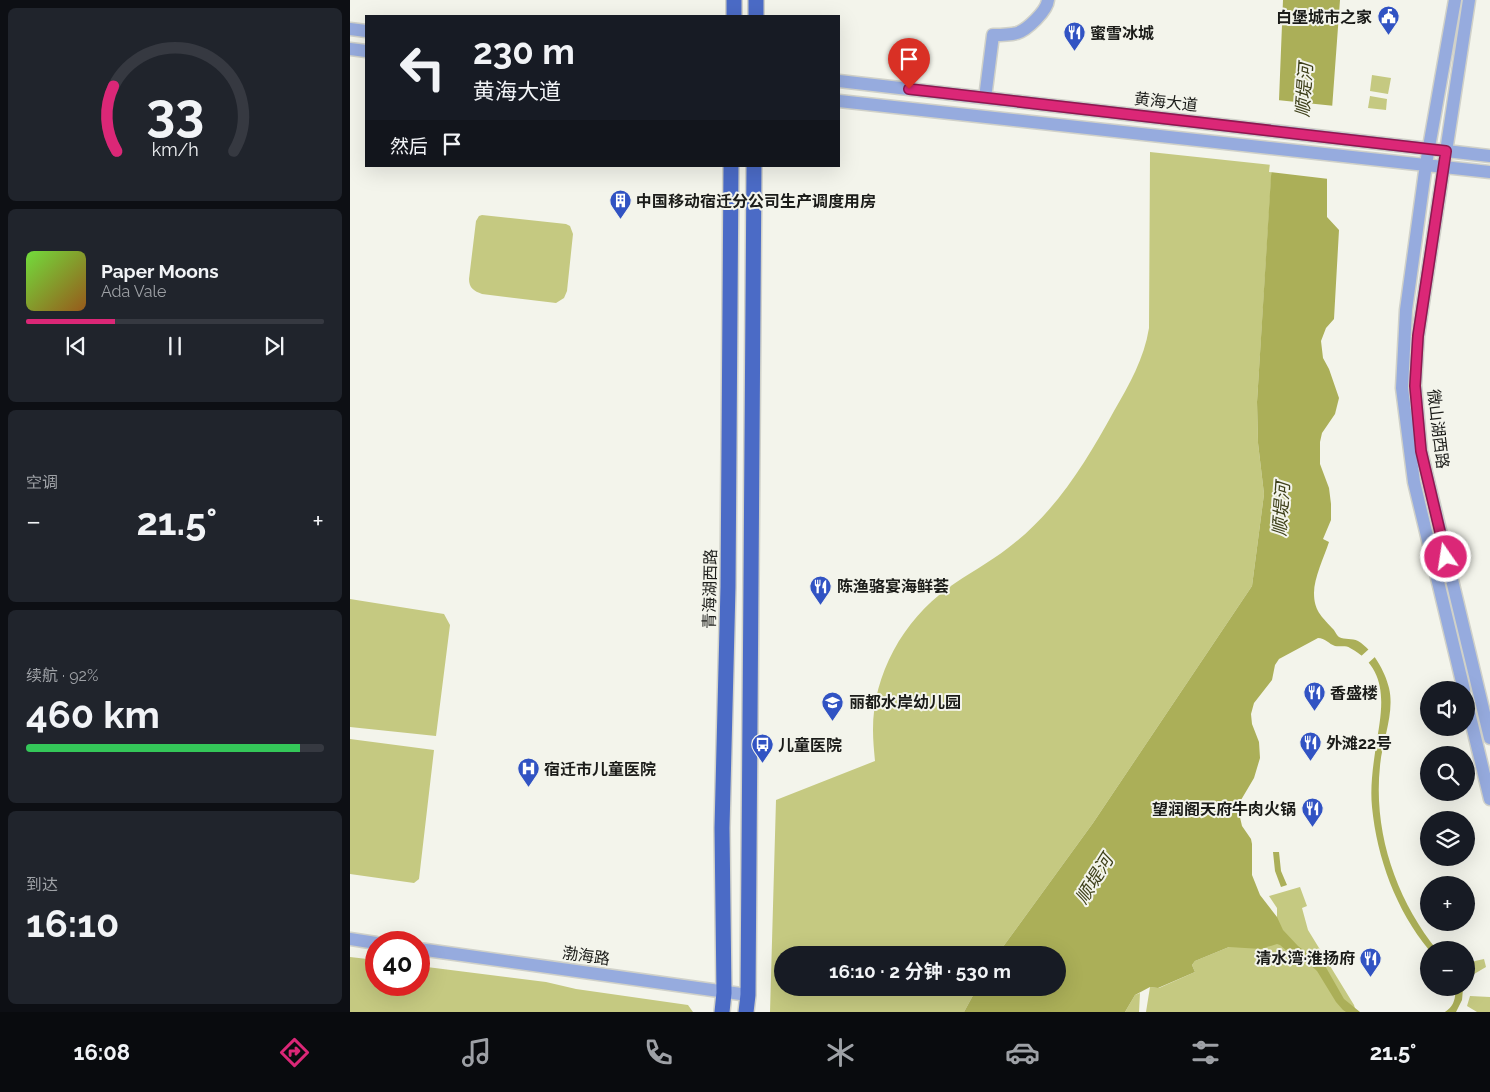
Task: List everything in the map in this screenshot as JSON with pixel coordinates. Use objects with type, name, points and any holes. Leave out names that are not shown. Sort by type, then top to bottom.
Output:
[{"type":"main road","points":[[734,0],[734,15]]},
{"type":"main road","points":[[756,0],[756,15]]},
{"type":"main road","name":"青海湖西路","points":[[722,1012],[724,993],[722,823],[728,588],[731,167]]},
{"type":"main road","points":[[746,1012],[748,995],[754,167]]},
{"type":"street","points":[[985,98],[993,35],[1019,33],[1044,10],[1048,0]]},
{"type":"street","name":"微山湖西路","points":[[1455,0],[1428,148],[1404,325],[1402,388],[1414,482],[1462,681]]},
{"type":"street","name":"微山湖西路","points":[[1469,0],[1418,336],[1415,386],[1421,451],[1490,738]]},
{"type":"street","points":[[350,29],[365,31]]},
{"type":"street","points":[[350,49],[365,51]]},
{"type":"street","name":"黄海大道","points":[[840,81],[1490,156]]},
{"type":"street","name":"黄海大道","points":[[840,101],[1490,172]]},
{"type":"street","points":[[1475,736],[1490,799]]},
{"type":"street","points":[[350,939],[365,941]]},
{"type":"street","name":"渤海路","points":[[430,951],[748,995]]},
{"type":"shaded area","points":[[1372,75],[1391,78],[1388,94],[1370,91]]},
{"type":"shaded area","points":[[1370,96],[1387,99],[1386,110],[1368,108]]},
{"type":"shaded area","points":[[1150,152],[1272,165],[1257,402],[1258,443],[1264,494],[1252,586],[1093,823],[1004,946],[774,946],[774,996],[973,996],[964,1012],[770,1012],[776,800],[875,761],[873,730],[874,709],[878,689],[885,669],[904,633],[932,601],[955,583],[1008,548],[1025,534],[1055,503],[1081,468],[1125,391],[1144,350],[1149,328]]},
{"type":"shaded area","points":[[482,215],[570,226],[573,234],[567,291],[564,298],[556,303],[482,294],[473,289],[469,279],[476,221]]},
{"type":"shaded area","points":[[350,599],[444,614],[450,625],[436,736],[350,727]]},
{"type":"shaded area","points":[[350,739],[434,750],[419,879],[414,883],[350,874]]},
{"type":"shaded area","points":[[1300,887],[1307,906],[1302,908],[1308,930],[1354,1005],[1356,1012],[1146,1012],[1150,987],[1159,988],[1195,972],[1192,965],[1195,961],[1229,947],[1268,947],[1277,917],[1277,908],[1269,896]]},
{"type":"shaded area","points":[[350,957],[365,959],[365,996],[430,996],[430,967],[546,982],[576,989],[688,1005],[693,1012],[350,1012]]},
{"type":"shaded area","points":[[1484,959],[1486,967],[1475,973],[1475,961]]},
{"type":"shaded area","points":[[1140,993],[1139,1012],[1125,1012],[1135,995]]},
{"type":"shaded area","points":[[1470,996],[1490,997],[1490,1012],[1477,1012],[1467,1006]]},
{"type":"water","name":"顺堤河","points":[[1283,0],[1340,0],[1327,177],[1327,217],[1339,230],[1334,319],[1326,328],[1321,341],[1323,358],[1339,398],[1335,414],[1322,433],[1320,442],[1320,464],[1329,488],[1331,520],[1323,539],[1329,542],[1316,581],[1314,599],[1319,612],[1338,636],[1358,641],[1369,650],[1378,661],[1387,681],[1390,707],[1388,727],[1381,756],[1379,791],[1384,840],[1390,864],[1399,887],[1420,926],[1420,931],[1423,931],[1430,941],[1422,941],[1407,918],[1390,883],[1378,845],[1371,792],[1381,705],[1381,691],[1378,679],[1372,667],[1363,657],[1350,648],[1335,646],[1318,638],[1279,659],[1275,665],[1272,680],[1254,703],[1251,714],[1252,724],[1259,742],[1260,758],[1254,778],[1241,800],[1239,813],[1242,826],[1251,839],[1252,875],[1260,895],[1277,917],[1283,930],[1298,946],[1324,964],[1344,999],[1360,1012],[1346,1012],[1343,1010],[1317,971],[1298,954],[1289,953],[1277,944],[1261,949],[1229,947],[1195,961],[1192,965],[1195,972],[1158,988],[1150,987],[1135,995],[1125,1012],[964,1012],[973,996],[1066,996],[1066,946],[1004,946],[1093,823],[1252,586],[1264,494],[1258,443],[1257,402],[1271,176],[1279,100]]},
{"type":"water","points":[[1273,852],[1279,852],[1281,871],[1287,885],[1281,887],[1275,871]]},
{"type":"water","points":[[1455,996],[1462,996],[1456,1012],[1445,1012],[1450,1007]]},
{"type":"pier","points":[[1277,100],[1335,106],[1329,179],[1269,172]]},
{"type":"pier","points":[[1369,649],[1376,656],[1366,665],[1359,658]]},
{"type":"place","name":"白堡城市之家","points":[[1388,36]]},
{"type":"place","name":"蜜雪冰城","points":[[1074,52]]},
{"type":"place","name":"中国移动宿迁分公司生产调度用房","points":[[620,220]]},
{"type":"place","name":"陈渔骆宴海鲜荟","points":[[821,605]]},
{"type":"place","name":"香盛楼","points":[[1314,712]]},
{"type":"place","name":"丽都水岸幼儿园","points":[[833,721]]},
{"type":"place","name":"外滩22号","points":[[1310,762]]},
{"type":"place","name":"儿童医院","points":[[762,764]]},
{"type":"place","name":"宿迁市儿童医院","points":[[528,788]]},
{"type":"place","name":"望润阁天府牛肉火锅","points":[[1312,828]]},
{"type":"place","name":"清水湾·淮扬府","points":[[1371,977]]},
{"type":"route","points":[[909,89],[1446,151],[1418,336],[1415,386],[1421,451],[1446,557]]}]
